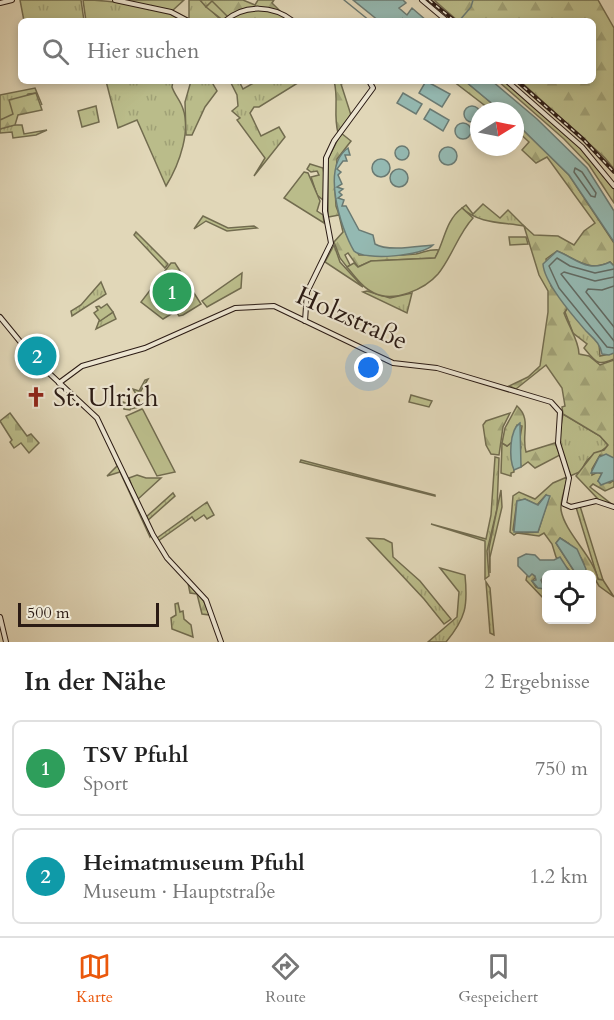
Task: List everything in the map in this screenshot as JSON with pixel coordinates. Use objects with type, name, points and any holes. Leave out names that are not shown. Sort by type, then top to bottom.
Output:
[{"type":"street","points":[[0,3],[12,0]]},
{"type":"street","points":[[115,0],[171,12],[182,18]]},
{"type":"street","points":[[422,0],[443,18]]},
{"type":"street","points":[[229,18],[237,11],[250,8],[280,13],[288,18]]},
{"type":"street","points":[[305,321],[307,292],[331,243],[325,211],[326,158],[334,141],[372,84]]},
{"type":"street","points":[[510,84],[582,147],[614,186]]},
{"type":"street","name":"Holzstraße","points":[[59,383],[82,366],[143,349],[238,307],[277,307],[393,363],[437,368],[551,402],[560,412],[558,443],[568,474],[564,504],[571,507],[596,501],[614,507]]},
{"type":"street","points":[[0,317],[31,357],[97,417],[141,512],[164,553],[206,600],[221,642]]},
{"type":"street","points":[[0,617],[6,642]]},
{"type":"green space","points":[[20,0],[81,0],[84,18],[23,18]]},
{"type":"green space","points":[[83,0],[149,8],[163,11],[177,18],[86,18]]},
{"type":"green space","points":[[120,0],[184,0],[172,11]]},
{"type":"green space","points":[[189,0],[200,0],[219,18],[189,18]]},
{"type":"green space","points":[[200,0],[243,0],[255,5],[258,0],[274,0],[272,3],[287,18],[228,18],[212,2],[206,7]]},
{"type":"green space","points":[[434,0],[598,0],[614,28],[614,169],[605,158],[523,84],[596,84],[596,18],[455,18]]},
{"type":"green space","points":[[212,1],[228,17],[220,18],[206,7]]},
{"type":"green space","points":[[107,84],[172,84],[186,124],[180,157],[166,186],[137,120],[118,128]]},
{"type":"green space","points":[[190,84],[213,84],[217,91],[205,107],[192,135],[186,135],[185,102]]},
{"type":"green space","points":[[232,84],[240,84],[243,89],[252,84],[296,84],[259,107],[254,107],[250,113],[261,136],[279,127],[285,137],[254,176],[265,158],[237,120],[240,118],[232,111],[238,106],[237,95]]},
{"type":"green space","points":[[334,84],[341,84],[351,115],[338,133],[336,119]]},
{"type":"green space","points":[[457,84],[469,84],[490,102],[480,102]]},
{"type":"green space","points":[[501,84],[509,84],[590,157],[614,189],[614,203],[589,165],[524,102]]},
{"type":"green space","points":[[35,88],[42,105],[37,93],[28,94],[12,116],[0,120],[0,95]]},
{"type":"green space","points":[[36,93],[42,110],[18,115],[15,125],[0,129],[0,120],[13,114],[9,100]]},
{"type":"green space","points":[[96,106],[99,122],[82,127],[78,111]]},
{"type":"green space","points":[[22,125],[24,134],[47,130],[36,135],[13,138],[12,132],[0,133],[0,129]]},
{"type":"green space","points":[[524,131],[569,175],[614,243],[614,266],[610,262],[595,266],[589,265],[557,251],[546,259],[551,286],[568,307],[564,313],[576,339],[579,354],[589,356],[600,365],[614,360],[614,458],[600,455],[592,469],[592,475],[598,472],[602,474],[598,481],[610,483],[614,480],[614,487],[605,491],[593,484],[590,487],[614,506],[599,500],[576,476],[594,453],[604,450],[608,445],[600,436],[563,414],[562,407],[565,406],[562,388],[546,365],[516,389],[509,386],[528,377],[540,366],[548,312],[548,291],[539,275],[524,226],[534,235],[558,236],[574,245],[584,231],[595,223],[547,157],[536,163],[524,152],[524,148],[529,142],[524,137]]},
{"type":"green space","points":[[341,133],[351,141],[337,159],[336,206],[347,236],[359,255],[409,255],[439,250],[435,258],[371,261],[358,267],[348,253],[345,255],[350,265],[347,267],[340,258],[334,242],[343,232],[339,215],[328,217],[328,159]]},
{"type":"green space","points":[[310,164],[323,168],[326,186],[323,200],[317,195],[311,177],[319,175],[317,171],[311,172],[307,169]]},
{"type":"green space","points":[[304,172],[308,173],[320,201],[317,211],[323,215],[324,223],[284,198]]},
{"type":"green space","points":[[483,204],[500,218],[508,210],[524,226],[483,220],[462,208],[466,205],[473,214]]},
{"type":"green space","points":[[462,208],[473,218],[438,274],[425,285],[409,293],[382,296],[366,288],[347,267],[354,263],[358,267],[371,261],[435,258],[452,219]]},
{"type":"green space","points":[[203,216],[228,228],[254,226],[257,228],[227,231],[206,221],[194,229]]},
{"type":"green space","points":[[136,232],[168,264],[165,268],[134,235]]},
{"type":"green space","points":[[509,237],[526,237],[528,244],[510,245]]},
{"type":"green space","points":[[334,245],[340,262],[363,287],[325,262]]},
{"type":"green space","points":[[171,263],[175,263],[201,304],[183,315],[179,316],[176,311],[163,319],[141,302]]},
{"type":"green space","points":[[242,273],[241,288],[207,307],[202,301]]},
{"type":"green space","points":[[101,282],[106,294],[72,316],[71,311],[81,305]]},
{"type":"green space","points":[[367,291],[390,298],[412,293],[407,313],[363,292]]},
{"type":"green space","points":[[107,304],[113,312],[100,321],[94,313],[98,310],[96,307],[101,308]]},
{"type":"green space","points":[[568,307],[599,344],[600,356],[614,353],[614,359],[600,362],[591,356],[584,348],[587,344],[573,333],[565,312]]},
{"type":"green space","points":[[113,312],[116,319],[96,329],[99,321]]},
{"type":"green space","points":[[148,379],[136,399],[139,400],[139,407],[131,409],[134,402],[130,410],[124,409],[123,402],[128,404],[136,394],[133,389],[139,391]]},
{"type":"green space","points":[[411,395],[432,401],[429,407],[409,402]]},
{"type":"green space","points":[[517,406],[524,416],[526,452],[555,443],[560,455],[535,468],[528,462],[521,467],[519,444],[522,426],[517,425],[512,442],[507,446],[502,443],[505,428]]},
{"type":"green space","points":[[142,409],[175,472],[157,476],[126,416]]},
{"type":"green space","points":[[10,413],[27,436],[31,434],[39,443],[29,453],[21,443],[14,448],[10,442],[12,440],[0,421]]},
{"type":"green space","points":[[510,413],[503,427],[499,455],[491,454],[486,445],[483,425],[486,421]]},
{"type":"green space","points":[[563,414],[600,436],[608,445],[587,460],[582,471],[570,476],[558,444]]},
{"type":"green space","points":[[512,442],[514,472],[511,476],[501,473],[502,443],[507,446]]},
{"type":"green space","points":[[495,457],[499,458],[497,509],[487,551],[489,576],[485,579],[485,541],[431,524],[486,539],[491,515]]},
{"type":"green space","points":[[114,458],[152,534],[150,537],[120,472],[107,476],[117,466]]},
{"type":"green space","points":[[301,460],[435,495],[435,496],[300,462]]},
{"type":"green space","points":[[137,475],[146,478],[161,478],[137,500],[129,478]]},
{"type":"green space","points":[[567,477],[561,510],[573,536],[595,570],[585,570],[578,553],[560,538],[556,543],[573,570],[569,570],[556,557],[552,544],[544,533],[539,536],[517,533],[514,535],[510,532],[513,496],[519,492],[535,499],[553,483]],"holes":[[[546,495],[548,500],[538,532],[523,533],[513,530],[517,501],[525,499],[537,505]]]},
{"type":"green space","points":[[501,490],[502,507],[490,557],[490,573],[489,548]]},
{"type":"green space","points":[[173,493],[175,496],[147,521],[145,518]]},
{"type":"green space","points":[[207,502],[214,515],[207,519],[204,515],[195,521],[192,517],[158,541],[157,538]]},
{"type":"green space","points":[[580,506],[603,580],[601,581],[598,579],[576,507]]},
{"type":"green space","points":[[367,538],[384,539],[392,543],[393,557],[420,581],[451,619],[444,624]]},
{"type":"green space","points":[[440,568],[465,575],[466,603],[458,626],[446,642],[428,642],[457,617],[459,592]]},
{"type":"green space","points":[[596,573],[598,579],[603,580],[614,597],[599,586]]},
{"type":"green space","points":[[532,574],[536,577],[532,581],[536,587],[542,588],[542,597],[526,580],[527,576]]},
{"type":"green space","points":[[486,582],[490,588],[494,635],[490,633]]},
{"type":"green space","points":[[188,583],[203,600],[210,615],[202,614],[197,594],[190,593]]},
{"type":"green space","points":[[178,603],[180,612],[183,611],[184,619],[191,625],[193,637],[172,629],[171,618],[176,615],[175,604]]},
{"type":"water","points":[[353,0],[403,0],[406,3],[399,8],[407,15],[412,8],[424,18],[402,18],[375,18]]},
{"type":"water","points":[[424,84],[432,84],[450,94],[442,107],[419,93]]},
{"type":"water","points":[[469,84],[496,84],[517,102],[490,102]]},
{"type":"water","points":[[403,93],[422,104],[416,114],[397,103]]},
{"type":"water","points":[[469,107],[470,121],[466,120],[464,114],[466,108]]},
{"type":"water","points":[[524,108],[587,168],[614,211],[614,242],[569,175],[524,131]]},
{"type":"water","points":[[430,109],[449,120],[443,131],[424,119]]},
{"type":"water","points":[[466,123],[469,125],[469,137],[460,139],[457,137],[455,128],[457,125]]},
{"type":"water","points":[[399,146],[405,146],[409,153],[405,160],[399,160],[395,156],[395,150]]},
{"type":"water","points":[[448,147],[454,150],[457,156],[454,162],[448,165],[442,162],[439,156],[442,150]]},
{"type":"water","points":[[348,148],[350,155],[345,155],[347,161],[343,161],[337,169],[341,172],[338,175],[342,184],[337,187],[343,189],[339,192],[342,195],[338,198],[344,200],[342,206],[346,206],[359,230],[373,235],[375,244],[388,248],[433,245],[418,252],[394,256],[370,256],[354,251],[343,227],[334,183],[336,169],[340,157]]},
{"type":"water","points":[[377,159],[385,159],[390,164],[388,175],[377,177],[372,172],[372,164]]},
{"type":"water","points":[[395,169],[403,169],[408,174],[406,185],[395,187],[390,182],[390,174]]},
{"type":"water","points":[[557,251],[582,264],[595,266],[610,262],[614,266],[614,353],[602,354],[598,344],[567,309],[548,281],[543,264]]},
{"type":"water","points":[[520,423],[521,467],[514,470],[511,445],[516,427]]},
{"type":"water","points":[[606,454],[614,458],[614,480],[601,485],[598,481],[602,473],[591,473],[599,457]]},
{"type":"water","points":[[546,495],[550,496],[538,532],[514,532],[517,501],[525,499],[538,505]]},
{"type":"water","points":[[560,538],[577,549],[586,570],[573,570],[556,543]]},
{"type":"water","points":[[526,554],[535,555],[540,560],[554,560],[560,557],[568,570],[542,570],[542,589],[538,588],[532,581],[536,580],[535,576],[532,574],[529,577],[518,566],[518,558]]},
{"type":"waterway","points":[[344,0],[366,18]]},
{"type":"waterway","points":[[462,18],[471,7],[473,0]]},
{"type":"railway","points":[[429,0],[451,18]]},
{"type":"railway","points":[[520,84],[583,139],[614,172]]},
{"type":"place","name":"TSV Pfuhl","points":[[172,292]]},
{"type":"place","name":"Heimatmuseum Pfuhl","points":[[37,356]]},
{"type":"place","name":"St. Ulrich","points":[[36,397]]}]
